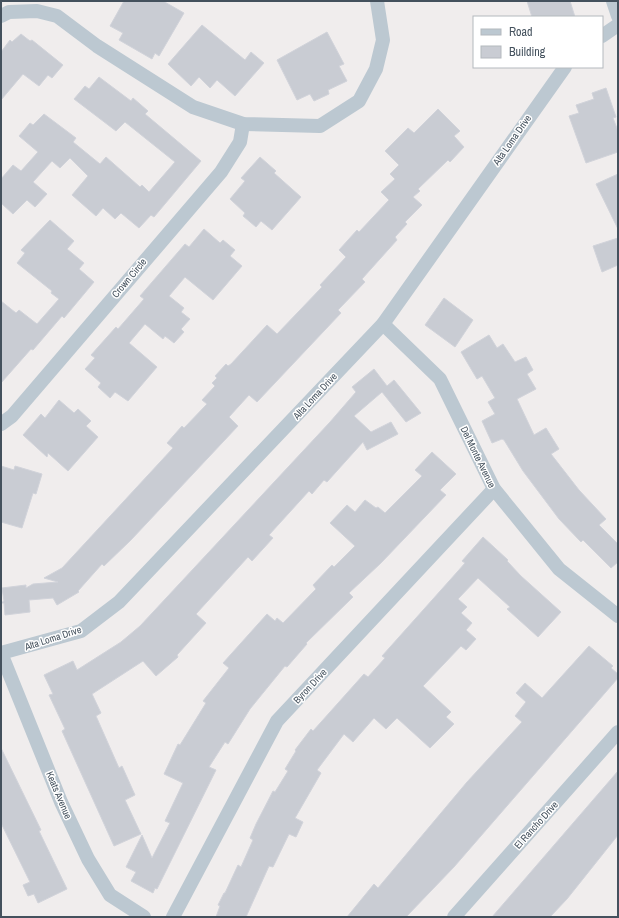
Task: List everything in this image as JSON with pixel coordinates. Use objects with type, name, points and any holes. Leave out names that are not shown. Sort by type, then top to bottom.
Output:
[{"type":"street","points":[[1,16],[9,12],[37,11],[57,16],[97,46],[193,107],[243,124],[320,126],[359,100],[376,69],[383,40],[377,1]]},
{"type":"street","points":[[613,1],[618,16]]},
{"type":"street","points":[[603,35],[618,25]]},
{"type":"street","name":"Alta Loma Drive","points":[[1,653],[80,631],[119,602],[383,324],[564,68]]},
{"type":"street","name":"Crown Circle","points":[[1,424],[12,416],[221,172],[240,142],[243,124]]},
{"type":"street","name":"Del Monte Avenue","points":[[383,324],[440,379],[494,490],[558,569],[618,616]]},
{"type":"street","name":"Byron Drive","points":[[173,917],[278,721],[494,490]]},
{"type":"street","name":"Keats Avenue","points":[[1,653],[60,802],[88,859],[110,895],[144,917]]},
{"type":"street","name":"El Rancho Drive","points":[[454,917],[618,732]]},
{"type":"building","points":[[124,1],[163,1],[184,13],[159,56],[155,53],[152,59],[119,40],[123,33],[110,26]]},
{"type":"building","points":[[527,1],[570,1],[575,16],[532,16]]},
{"type":"building","points":[[202,25],[245,60],[251,52],[264,63],[235,96],[217,80],[210,88],[199,77],[191,86],[168,64]]},
{"type":"building","points":[[327,32],[344,64],[339,66],[347,81],[328,90],[329,94],[314,101],[310,94],[297,100],[277,60]]},
{"type":"building","points":[[21,34],[30,41],[32,40],[63,65],[52,78],[48,75],[39,86],[23,74],[1,100],[1,52],[10,40],[12,42]]},
{"type":"building","points":[[99,77],[131,101],[133,98],[148,111],[145,114],[201,161],[154,217],[151,215],[139,228],[121,213],[115,219],[103,208],[96,216],[72,195],[88,176],[70,158],[60,168],[52,161],[33,182],[47,194],[35,207],[27,200],[13,214],[1,203],[1,179],[13,165],[21,171],[38,152],[19,136],[30,123],[33,125],[44,114],[76,138],[73,142],[100,164],[106,157],[140,187],[142,185],[149,192],[175,162],[125,122],[116,131],[74,99],[85,86],[89,89]]},
{"type":"building","points":[[606,88],[616,117],[613,118],[618,131],[618,152],[586,163],[569,116],[579,113],[576,105],[594,99],[592,93]]},
{"type":"building","points":[[438,109],[460,131],[454,136],[464,147],[450,162],[448,160],[418,189],[420,191],[413,197],[422,205],[405,222],[407,224],[395,237],[397,240],[362,279],[365,282],[338,310],[341,313],[257,402],[249,395],[229,417],[238,426],[131,540],[104,566],[102,564],[78,591],[79,592],[57,605],[53,598],[29,600],[30,612],[5,615],[4,603],[1,603],[4,601],[2,588],[26,585],[26,588],[33,584],[58,582],[44,578],[62,568],[173,448],[167,443],[182,426],[184,428],[207,404],[202,400],[215,386],[212,383],[217,378],[215,376],[226,364],[228,366],[231,364],[267,325],[277,334],[322,287],[320,285],[346,257],[339,250],[357,230],[359,232],[389,200],[381,192],[395,179],[390,174],[399,165],[385,151],[408,128],[414,133]]},
{"type":"building","points":[[260,157],[276,171],[274,173],[301,197],[272,230],[261,221],[256,227],[243,216],[245,213],[230,199],[245,181],[241,178]]},
{"type":"building","points":[[618,174],[618,229],[596,184]]},
{"type":"building","points":[[50,220],[74,241],[67,249],[84,263],[79,269],[94,282],[64,318],[62,316],[33,350],[31,349],[1,383],[1,301],[16,313],[19,310],[37,324],[59,299],[51,293],[52,291],[17,263],[25,253],[21,250]]},
{"type":"building","points":[[204,229],[220,243],[223,240],[235,250],[230,256],[242,266],[213,300],[185,277],[169,296],[184,308],[181,312],[190,319],[181,329],[184,332],[174,343],[165,336],[163,339],[145,324],[129,343],[157,367],[128,401],[115,392],[110,398],[98,387],[101,383],[85,369],[95,358],[91,355],[116,327],[118,329],[144,299],[140,296],[185,244],[189,247]]},
{"type":"building","points":[[618,238],[618,265],[602,272],[593,246]]},
{"type":"building","points":[[444,298],[473,320],[455,347],[425,325]]},
{"type":"building","points":[[489,335],[497,348],[503,344],[515,362],[526,357],[533,370],[527,374],[536,389],[517,399],[534,435],[546,428],[559,449],[551,454],[579,490],[606,519],[599,525],[618,544],[618,562],[611,568],[583,540],[581,542],[559,519],[523,471],[504,440],[502,439],[492,443],[482,421],[495,414],[488,402],[495,398],[482,376],[477,379],[461,352]]},
{"type":"building","points":[[374,369],[387,386],[394,380],[421,413],[406,422],[382,392],[354,416],[371,432],[391,422],[398,434],[367,450],[363,442],[327,482],[324,480],[312,494],[309,491],[269,535],[273,538],[252,561],[248,557],[196,614],[206,623],[177,655],[178,657],[156,676],[143,661],[92,694],[101,713],[96,716],[119,768],[122,766],[135,795],[125,800],[141,834],[114,846],[62,731],[65,729],[49,695],[53,694],[44,675],[73,661],[77,670],[121,642],[140,626],[330,422],[356,392],[352,387]]},
{"type":"building","points":[[59,400],[74,413],[78,409],[91,421],[86,426],[98,437],[68,471],[48,453],[47,457],[23,435],[41,414],[45,418]]},
{"type":"building","points":[[432,452],[456,474],[440,490],[446,495],[381,563],[349,593],[353,597],[306,643],[307,644],[287,667],[285,666],[250,709],[228,744],[225,742],[209,767],[216,770],[157,889],[155,888],[153,893],[131,881],[136,872],[126,867],[142,835],[152,858],[170,823],[165,821],[183,783],[164,774],[178,744],[180,745],[206,703],[203,701],[229,668],[223,663],[267,614],[275,621],[277,618],[283,623],[316,589],[313,585],[332,565],[334,567],[355,546],[330,523],[347,505],[355,512],[365,500],[376,508],[378,507],[385,513],[422,476],[415,470]]},
{"type":"building","points":[[1,466],[14,470],[15,466],[42,474],[36,494],[33,493],[22,528],[1,522]]},
{"type":"building","points":[[483,537],[508,560],[507,561],[521,576],[561,612],[538,637],[507,609],[510,607],[478,578],[458,599],[467,607],[461,613],[472,623],[466,630],[476,639],[466,650],[461,646],[423,686],[451,712],[446,717],[454,724],[430,748],[397,718],[386,729],[374,718],[353,742],[344,734],[317,770],[321,773],[295,818],[303,822],[296,837],[289,834],[273,867],[269,866],[246,917],[216,917],[220,906],[218,905],[238,865],[241,867],[253,840],[250,838],[256,824],[273,791],[275,792],[288,771],[285,769],[296,751],[295,750],[311,729],[313,731],[364,674],[368,677],[385,658],[382,656],[465,563],[462,561]]},
{"type":"building","points":[[589,646],[613,666],[611,668],[618,674],[618,678],[454,867],[406,917],[347,917],[374,884],[378,888],[467,782],[522,722],[515,716],[526,702],[516,693],[525,683],[542,698]]},
{"type":"building","points":[[1,748],[41,830],[39,831],[67,889],[38,903],[34,894],[28,896],[23,885],[30,882],[1,823]]},
{"type":"building","points":[[618,771],[618,835],[567,899],[550,917],[492,917]]}]
